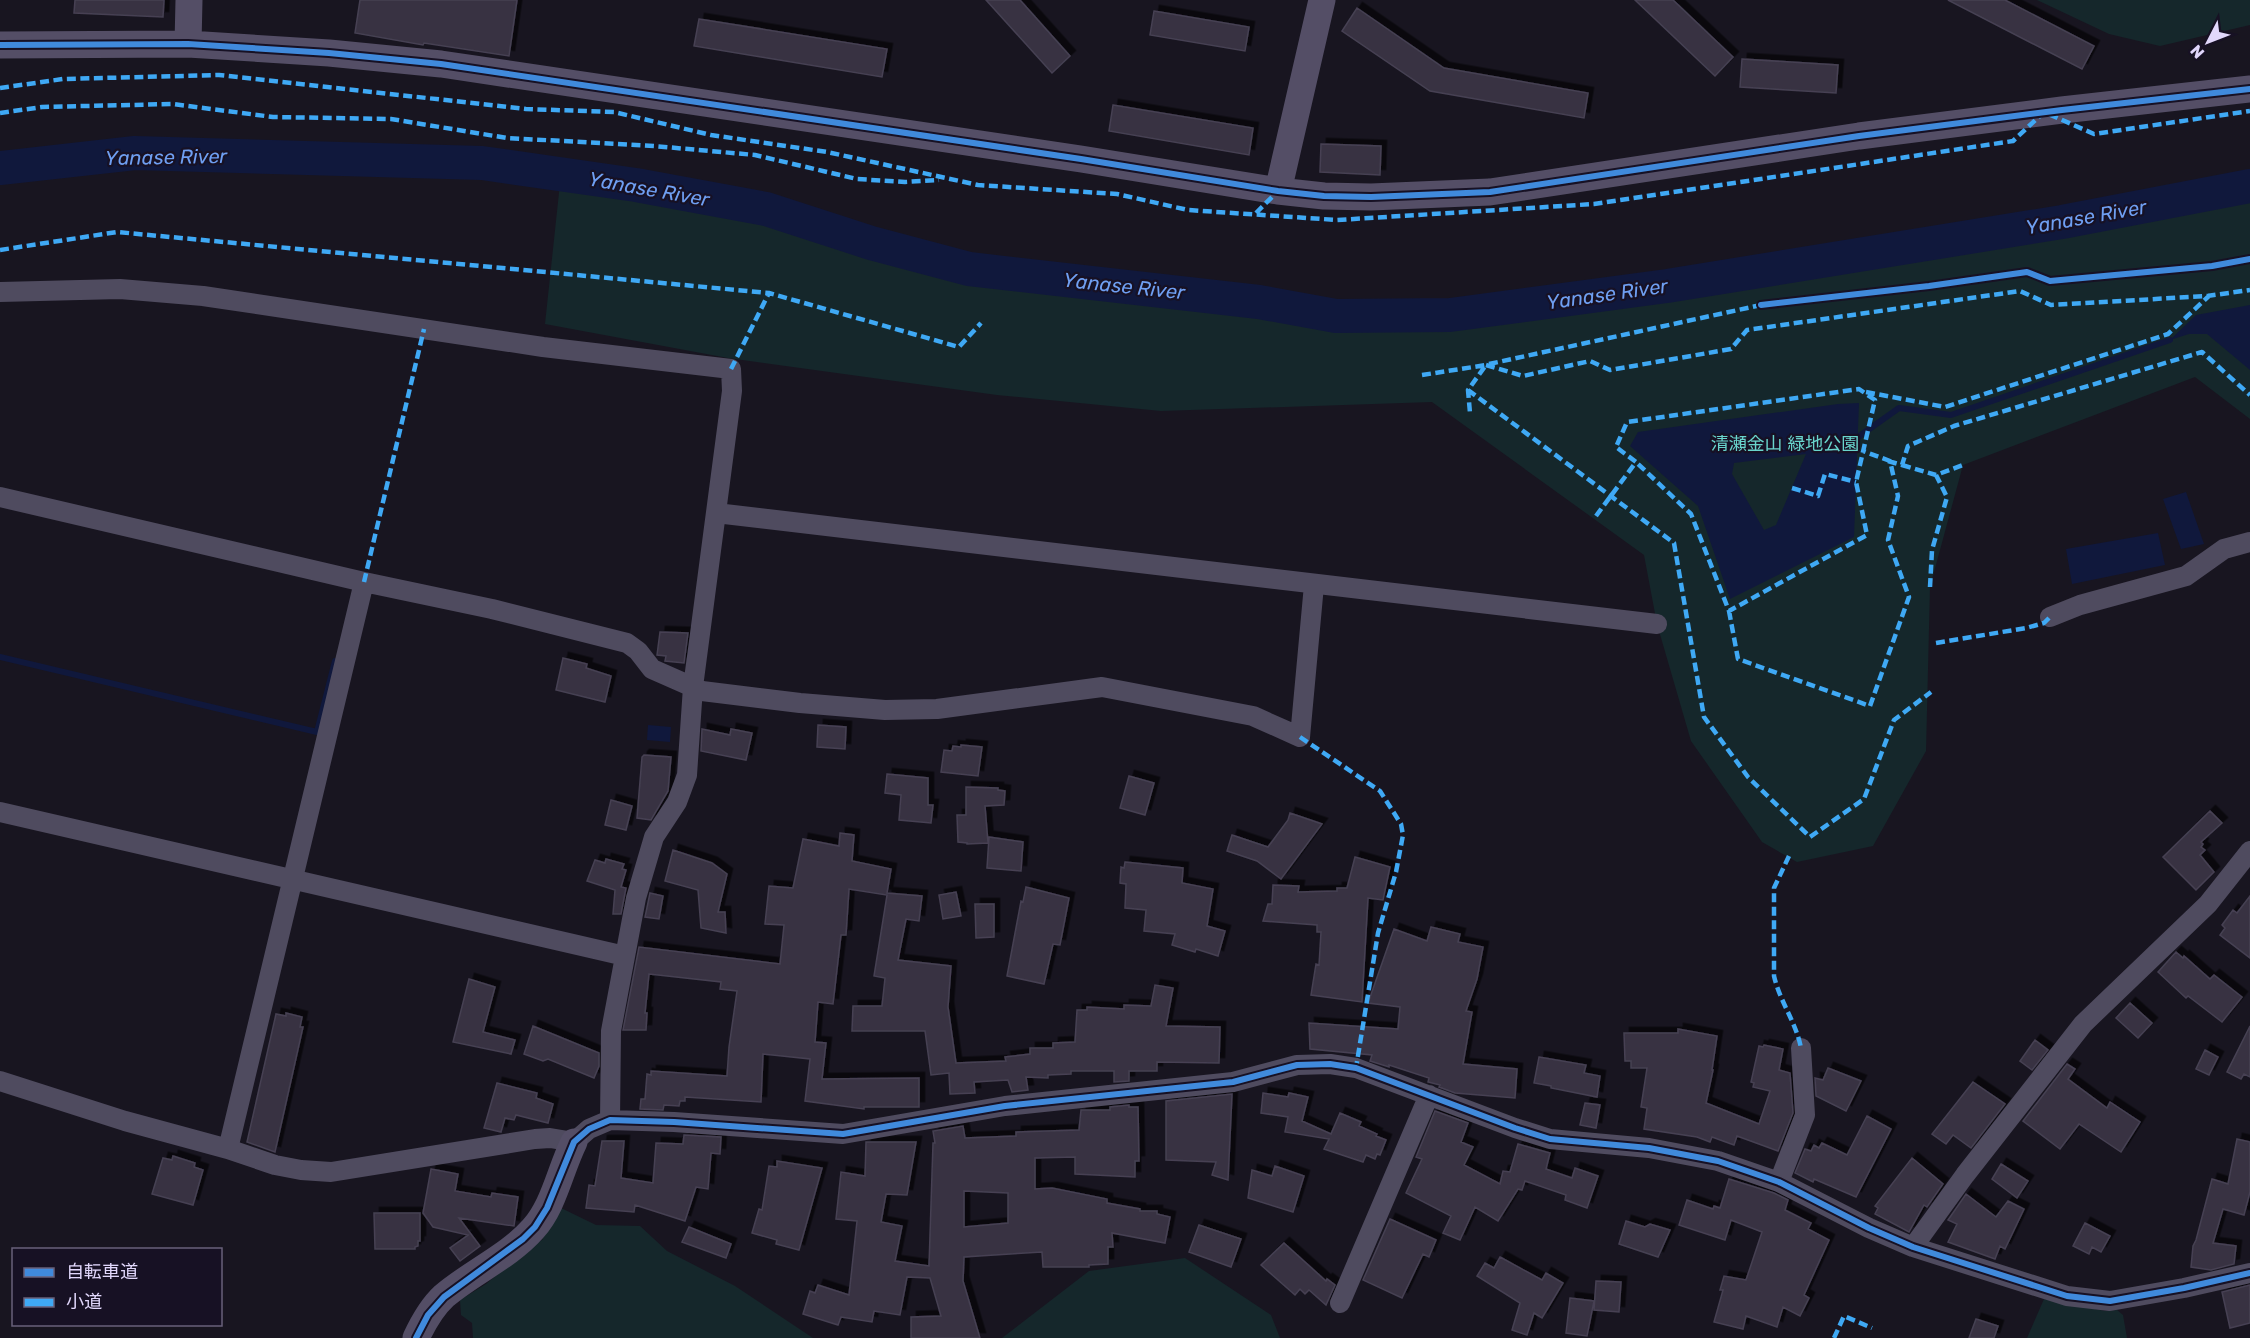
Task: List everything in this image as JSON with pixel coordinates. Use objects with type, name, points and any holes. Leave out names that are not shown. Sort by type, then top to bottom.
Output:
[{"type":"street","points":[[188,44],[189,0]]},
{"type":"street","points":[[1278,191],[1322,0]]},
{"type":"street","points":[[0,45],[188,44],[329,53],[441,64],[1081,159],[1278,191],[1324,196],[1371,197],[1490,192],[1859,136],[2250,89]]},
{"type":"street","points":[[0,292],[120,289],[203,296],[543,347],[731,369],[732,391],[693,687],[687,775],[677,802],[654,837],[636,898],[611,1030],[610,1120]]},
{"type":"street","points":[[0,497],[364,582],[492,609],[627,643],[638,651],[652,669],[702,691],[800,703],[885,710],[937,709],[1102,687],[1253,716],[1300,737],[1314,585]]},
{"type":"street","points":[[716,513],[1657,624]]},
{"type":"street","points":[[2050,617],[2080,606],[2186,576],[2224,549],[2250,542]]},
{"type":"street","points":[[228,1149],[364,582]]},
{"type":"street","points":[[0,812],[625,956]]},
{"type":"street","points":[[1913,1247],[2083,1024],[2208,904],[2250,851]]},
{"type":"street","points":[[1779,1182],[1805,1115],[1801,1048]]},
{"type":"street","points":[[416,1338],[428,1315],[444,1297],[523,1239],[535,1227],[547,1208],[574,1142],[589,1129],[610,1120],[674,1122],[843,1134],[1061,1099],[1233,1082],[1298,1065],[1330,1064],[1356,1068],[1550,1139],[1649,1148],[1718,1161],[1779,1182],[1869,1228],[1913,1247],[2032,1286],[2090,1300],[2110,1301],[2134,1298],[2250,1273]]},
{"type":"street","points":[[0,1081],[275,1165],[301,1170],[331,1172],[535,1139],[550,1138],[574,1142]]},
{"type":"street","points":[[1340,1303],[1429,1095]]},
{"type":"green space","points":[[2037,0],[2250,0],[2250,25],[2160,46],[2109,34]]},
{"type":"green space","name":"清瀬金山 緑地公園","points":[[561,174],[969,269],[1336,316],[1450,315],[2250,189],[2250,419],[2195,377],[1963,465],[1930,587],[1926,751],[1873,846],[1797,862],[1762,842],[1691,741],[1657,624],[1644,555],[1432,402],[1161,411],[997,395],[728,358],[545,324]]},
{"type":"green space","points":[[559,1207],[596,1225],[640,1226],[667,1251],[735,1286],[813,1338],[473,1338],[472,1323],[461,1315],[460,1300],[486,1284],[531,1246],[542,1240]]},
{"type":"green space","points":[[1185,1258],[1271,1315],[1280,1338],[1002,1338],[1089,1271]]},
{"type":"green space","points":[[2044,1299],[2105,1311],[2117,1310],[2123,1315],[2127,1338],[2027,1338]]},
{"type":"water","points":[[2250,305],[2250,370],[2207,334],[2189,334],[2170,340],[2196,315]]},
{"type":"water","points":[[1859,403],[1854,537],[1730,599],[1698,506],[1630,446],[1638,432]],"holes":[[[1806,454],[1776,525],[1764,530],[1732,474],[1734,463]]]},
{"type":"water","points":[[2186,492],[2204,544],[2181,549],[2163,499]]},
{"type":"water","points":[[2158,533],[2165,565],[2072,584],[2066,549]]},
{"type":"water","points":[[648,725],[671,727],[670,742],[647,740]]},
{"type":"building","points":[[75,0],[164,0],[163,17],[74,13]]},
{"type":"building","points":[[360,0],[517,0],[509,56],[424,43],[423,45],[355,33]]},
{"type":"building","points":[[986,0],[1020,0],[1070,56],[1052,73]]},
{"type":"building","points":[[1635,0],[1673,0],[1733,57],[1715,76]]},
{"type":"building","points":[[1948,0],[2005,0],[2094,46],[2082,69]]},
{"type":"building","points":[[1357,8],[1444,68],[1588,93],[1584,118],[1430,91],[1342,31]]},
{"type":"building","points":[[1154,11],[1249,27],[1245,51],[1150,35]]},
{"type":"building","points":[[699,19],[887,49],[882,77],[694,46]]},
{"type":"building","points":[[1742,59],[1838,65],[1836,93],[1740,87]]},
{"type":"building","points":[[1113,105],[1253,128],[1249,155],[1109,131]]},
{"type":"building","points":[[1321,144],[1381,146],[1380,175],[1320,172]]},
{"type":"building","points":[[660,632],[688,633],[684,663],[665,661],[666,656],[657,655]]},
{"type":"building","points":[[563,658],[587,664],[586,668],[611,676],[605,702],[556,690]]},
{"type":"building","points":[[818,725],[846,727],[845,749],[817,747]]},
{"type":"building","points":[[702,729],[730,735],[731,729],[752,733],[746,760],[701,751]]},
{"type":"building","points":[[961,745],[982,747],[978,776],[941,772],[944,750],[952,751],[953,746],[961,747]]},
{"type":"building","points":[[644,755],[671,757],[668,791],[651,820],[637,818]]},
{"type":"building","points":[[887,774],[928,778],[928,805],[933,805],[931,823],[899,820],[901,795],[885,793]]},
{"type":"building","points":[[1129,776],[1154,783],[1145,815],[1120,808]]},
{"type":"building","points":[[966,787],[998,788],[998,790],[1005,791],[1004,805],[985,806],[988,843],[958,842],[957,815],[966,815]]},
{"type":"building","points":[[611,800],[632,806],[626,830],[605,825]]},
{"type":"building","points":[[2210,811],[2222,823],[2201,842],[2203,844],[2201,847],[2205,850],[2200,855],[2214,872],[2196,890],[2163,857]]},
{"type":"building","points":[[1290,813],[1322,824],[1281,879],[1257,861],[1227,851],[1232,835],[1268,847],[1288,820]]},
{"type":"building","points":[[840,833],[854,835],[852,861],[891,869],[887,893],[922,896],[919,921],[906,919],[898,960],[951,966],[948,1007],[956,1063],[1006,1061],[1005,1057],[1030,1054],[1030,1048],[1053,1048],[1053,1043],[1075,1042],[1077,1010],[1087,1010],[1087,1007],[1124,1009],[1124,1005],[1151,1006],[1155,985],[1173,988],[1166,1026],[1220,1027],[1219,1063],[1157,1062],[1157,1071],[1129,1071],[1129,1081],[1114,1082],[1114,1071],[1071,1071],[1071,1074],[1048,1075],[1048,1078],[1026,1077],[1028,1090],[1012,1092],[1008,1080],[974,1082],[975,1093],[950,1094],[949,1073],[931,1075],[925,1031],[852,1031],[853,1006],[882,1006],[885,978],[874,976],[887,895],[849,889],[846,935],[841,935],[833,1004],[818,1002],[815,1042],[826,1043],[822,1079],[919,1078],[919,1107],[864,1107],[864,1109],[805,1101],[810,1059],[763,1054],[761,1102],[685,1097],[685,1101],[680,1101],[679,1106],[664,1105],[663,1110],[640,1109],[641,1099],[645,1099],[647,1074],[651,1075],[651,1071],[727,1076],[737,991],[720,989],[721,982],[649,974],[645,1013],[647,1013],[646,1030],[623,1030],[639,947],[780,964],[784,925],[765,924],[769,886],[793,888],[803,839],[839,846]]},
{"type":"building","points":[[989,837],[1023,842],[1021,871],[987,868]]},
{"type":"building","points":[[673,850],[712,863],[727,874],[718,912],[725,912],[726,933],[701,928],[698,890],[665,881]]},
{"type":"building","points":[[1355,857],[1390,867],[1383,900],[1368,898],[1362,1002],[1311,995],[1316,964],[1319,965],[1321,932],[1317,932],[1317,925],[1263,921],[1268,904],[1272,904],[1273,885],[1299,886],[1298,892],[1337,891],[1337,888],[1347,888]]},
{"type":"building","points":[[606,859],[624,864],[622,869],[626,870],[621,887],[626,888],[621,914],[613,914],[615,890],[587,881],[595,860],[605,863]]},
{"type":"building","points":[[1125,862],[1183,868],[1182,883],[1213,889],[1207,926],[1225,931],[1218,956],[1172,945],[1175,934],[1144,931],[1146,910],[1125,908],[1126,884],[1120,883],[1121,867],[1124,868]]},
{"type":"building","points":[[1026,887],[1069,898],[1060,945],[1053,944],[1044,984],[1007,976],[1021,901],[1023,902]]},
{"type":"building","points":[[956,892],[961,916],[943,919],[939,895]]},
{"type":"building","points":[[650,893],[663,896],[659,919],[645,917]]},
{"type":"building","points":[[2250,896],[2250,958],[2220,935],[2225,928],[2222,925],[2233,910],[2237,913]]},
{"type":"building","points":[[975,904],[994,904],[994,937],[976,938]]},
{"type":"building","points":[[1431,927],[1460,934],[1458,942],[1483,947],[1477,979],[1466,1011],[1472,1012],[1463,1064],[1517,1069],[1515,1098],[1455,1093],[1428,1082],[1429,1078],[1370,1061],[1372,1055],[1310,1049],[1309,1023],[1398,1029],[1400,1007],[1368,1003],[1394,929],[1427,941]]},
{"type":"building","points":[[2176,952],[2183,958],[2184,956],[2210,979],[2214,975],[2242,997],[2222,1022],[2188,996],[2186,998],[2158,972]]},
{"type":"building","points":[[469,979],[495,987],[483,1032],[515,1040],[511,1054],[453,1042]]},
{"type":"building","points":[[2130,1003],[2152,1023],[2138,1038],[2116,1018]]},
{"type":"building","points":[[286,1013],[302,1017],[300,1027],[303,1027],[275,1152],[247,1142],[276,1014],[286,1016]]},
{"type":"building","points":[[533,1026],[599,1053],[599,1066],[594,1078],[548,1059],[543,1061],[524,1054]]},
{"type":"building","points":[[2250,1026],[2250,1077],[2244,1074],[2241,1079],[2227,1072]]},
{"type":"building","points":[[1678,1029],[1717,1036],[1706,1103],[1759,1124],[1770,1091],[1753,1087],[1754,1083],[1751,1082],[1759,1046],[1783,1049],[1779,1070],[1790,1073],[1793,1113],[1778,1151],[1737,1136],[1734,1145],[1712,1137],[1710,1142],[1697,1137],[1644,1129],[1647,1108],[1641,1107],[1647,1068],[1631,1068],[1631,1061],[1625,1061],[1624,1033],[1678,1033]]},
{"type":"building","points":[[2035,1040],[2048,1050],[2032,1070],[2020,1061]]},
{"type":"building","points":[[2205,1050],[2218,1057],[2209,1075],[2196,1069]]},
{"type":"building","points":[[1539,1057],[1586,1065],[1584,1073],[1600,1076],[1597,1097],[1534,1083]]},
{"type":"building","points":[[2067,1064],[2075,1069],[2068,1079],[2107,1108],[2110,1102],[2140,1122],[2121,1152],[2079,1124],[2060,1149],[2023,1121]]},
{"type":"building","points":[[1828,1068],[1861,1081],[1846,1111],[1816,1096],[1815,1078],[1823,1080]]},
{"type":"building","points":[[1973,1082],[2005,1104],[1971,1148],[1953,1135],[1946,1144],[1932,1134]]},
{"type":"building","points":[[497,1083],[537,1093],[536,1098],[553,1104],[548,1123],[516,1115],[514,1120],[505,1118],[501,1132],[484,1128]]},
{"type":"building","points":[[1263,1093],[1288,1097],[1289,1093],[1308,1097],[1302,1121],[1331,1134],[1340,1113],[1361,1122],[1359,1126],[1386,1140],[1380,1155],[1377,1154],[1375,1159],[1366,1155],[1363,1162],[1324,1149],[1329,1139],[1285,1132],[1288,1117],[1261,1113]]},
{"type":"building","points":[[1232,1094],[1228,1180],[1212,1175],[1216,1162],[1166,1160],[1166,1101]]},
{"type":"building","points":[[1585,1103],[1600,1105],[1596,1128],[1580,1125]]},
{"type":"building","points":[[1129,1105],[1129,1107],[1138,1107],[1139,1161],[1135,1161],[1135,1177],[1075,1174],[1075,1157],[1035,1158],[1035,1189],[1052,1188],[1107,1199],[1107,1203],[1140,1209],[1140,1211],[1157,1211],[1157,1214],[1170,1217],[1165,1243],[1112,1233],[1113,1247],[1108,1247],[1108,1264],[1089,1265],[1089,1267],[1043,1267],[1042,1252],[964,1257],[963,1281],[980,1338],[911,1338],[911,1317],[941,1316],[930,1278],[907,1277],[900,1315],[874,1311],[872,1322],[841,1317],[838,1325],[803,1314],[810,1291],[815,1293],[818,1285],[849,1295],[857,1221],[836,1219],[841,1172],[865,1176],[866,1142],[916,1142],[907,1195],[886,1194],[881,1222],[902,1226],[895,1261],[929,1266],[933,1143],[935,1143],[933,1131],[963,1126],[965,1138],[1016,1136],[1016,1132],[1079,1130],[1081,1110],[1110,1110],[1110,1107]],"holes":[[[964,1191],[1008,1193],[1008,1223],[964,1227]]]},
{"type":"building","points":[[1435,1111],[1468,1123],[1461,1142],[1473,1147],[1464,1165],[1500,1184],[1503,1171],[1510,1172],[1518,1144],[1550,1153],[1546,1169],[1572,1178],[1575,1168],[1598,1176],[1587,1208],[1565,1200],[1566,1195],[1525,1181],[1522,1190],[1518,1189],[1498,1221],[1475,1207],[1460,1240],[1443,1233],[1451,1216],[1406,1193],[1422,1159],[1416,1157]]},
{"type":"building","points":[[1867,1116],[1891,1129],[1856,1197],[1795,1173],[1805,1149],[1811,1151],[1814,1145],[1819,1148],[1822,1143],[1847,1155]]},
{"type":"building","points":[[684,1135],[721,1137],[720,1154],[711,1153],[708,1189],[696,1187],[685,1221],[635,1205],[634,1212],[586,1208],[589,1185],[595,1186],[602,1141],[624,1141],[621,1178],[653,1183],[656,1143],[683,1144]]},
{"type":"building","points":[[2237,1139],[2250,1142],[2250,1192],[2244,1215],[2223,1209],[2213,1243],[2236,1246],[2234,1264],[2211,1270],[2191,1267],[2193,1246],[2212,1179],[2228,1184]]},
{"type":"building","points":[[173,1156],[195,1163],[194,1167],[203,1170],[193,1205],[152,1194],[163,1158],[172,1160]]},
{"type":"building","points":[[1912,1158],[1943,1184],[1927,1207],[1924,1205],[1909,1232],[1875,1214],[1878,1208],[1875,1206]]},
{"type":"building","points":[[777,1161],[822,1168],[799,1250],[776,1244],[777,1240],[752,1233],[759,1209],[762,1210],[769,1166],[777,1167]]},
{"type":"building","points":[[2001,1164],[2028,1181],[2017,1198],[1992,1179]]},
{"type":"building","points":[[1275,1166],[1304,1176],[1293,1212],[1248,1198],[1252,1170],[1272,1176]]},
{"type":"building","points":[[431,1169],[458,1174],[455,1191],[491,1197],[492,1193],[518,1197],[514,1226],[459,1218],[480,1246],[460,1261],[450,1248],[468,1235],[433,1227],[423,1213]]},
{"type":"building","points":[[1729,1179],[1774,1193],[1788,1200],[1785,1210],[1811,1223],[1808,1229],[1829,1240],[1804,1295],[1809,1298],[1800,1316],[1783,1307],[1777,1327],[1746,1316],[1743,1329],[1714,1322],[1723,1290],[1720,1290],[1724,1276],[1746,1280],[1762,1232],[1731,1220],[1725,1240],[1679,1225],[1687,1200],[1713,1209],[1714,1206],[1720,1208]]},
{"type":"building","points":[[1966,1194],[1996,1217],[2008,1201],[2024,1209],[2005,1249],[2000,1246],[1995,1259],[1948,1242],[1957,1224],[1948,1220]]},
{"type":"building","points":[[374,1213],[420,1213],[418,1246],[415,1249],[375,1249]]},
{"type":"building","points":[[1390,1219],[1436,1240],[1429,1257],[1423,1254],[1402,1298],[1363,1280]]},
{"type":"building","points":[[1626,1221],[1645,1227],[1650,1224],[1670,1230],[1658,1257],[1619,1244]]},
{"type":"building","points":[[2085,1223],[2110,1236],[2101,1252],[2092,1247],[2089,1254],[2073,1246]]},
{"type":"building","points":[[1199,1225],[1241,1239],[1231,1267],[1189,1252]]},
{"type":"building","points":[[689,1227],[731,1244],[726,1258],[682,1242]]},
{"type":"building","points":[[1284,1243],[1326,1281],[1327,1279],[1335,1285],[1326,1305],[1309,1290],[1305,1294],[1300,1289],[1295,1295],[1261,1265]]},
{"type":"building","points":[[1500,1257],[1542,1280],[1546,1273],[1563,1283],[1542,1318],[1534,1313],[1527,1335],[1512,1330],[1520,1303],[1477,1276],[1485,1263],[1494,1268]]},
{"type":"building","points":[[1596,1281],[1621,1282],[1619,1312],[1594,1310]]},
{"type":"building","points":[[2250,1285],[2250,1323],[2230,1328],[2222,1292]]},
{"type":"building","points":[[1570,1298],[1594,1301],[1587,1336],[1566,1333]]},
{"type":"building","points":[[1976,1319],[1998,1326],[1994,1338],[1969,1338]]},
{"type":"waterway","name":"Yanase River","points":[[0,168],[135,153],[482,163],[636,185],[766,209],[871,243],[969,269],[1259,302],[1336,316],[1450,315],[1667,286],[2062,222],[2250,186]]},
{"type":"waterway","points":[[1858,437],[1899,408],[1951,415],[2170,340]]},
{"type":"waterway","points":[[0,657],[317,732],[335,661]]},
{"type":"marked path","points":[[0,88],[63,79],[219,75],[526,109],[614,112],[711,135],[827,152],[978,185],[1117,194],[1188,210],[1337,220],[1594,204],[2013,141],[2044,112],[2094,134],[2250,111]]},
{"type":"marked path","points":[[0,113],[42,107],[173,104],[273,117],[391,119],[507,138],[654,146],[755,155],[857,179],[905,182],[939,180]]},
{"type":"marked path","points":[[1256,213],[1278,191]]},
{"type":"marked path","points":[[0,250],[117,232],[769,293]]},
{"type":"marked path","points":[[1486,365],[1523,376],[1590,361],[1610,370],[1731,349],[1747,330],[2020,291],[2051,305],[2207,296],[2250,290]]},
{"type":"marked path","points":[[731,369],[769,293],[959,347],[981,323]]},
{"type":"marked path","points":[[1866,392],[1945,407],[2168,334],[2210,295]]},
{"type":"marked path","points":[[1489,364],[1761,305]]},
{"type":"marked path","points":[[364,582],[424,329]]},
{"type":"marked path","points":[[1888,461],[1902,465],[1908,446],[1954,426],[2202,352],[2250,395]]},
{"type":"marked path","points":[[1422,375],[1486,365],[1468,390],[1470,413]]},
{"type":"marked path","points":[[1596,516],[1636,462],[1616,447],[1627,422],[1859,389],[1875,400],[1856,482],[1867,535],[1729,611],[1691,514],[1636,462]]},
{"type":"marked path","points":[[1468,390],[1674,543],[1704,717],[1748,777],[1810,837],[1864,799],[1894,720],[1931,692]]},
{"type":"marked path","points":[[1729,611],[1738,659],[1870,706],[1909,597],[1888,540],[1898,496],[1890,461],[1863,451]]},
{"type":"marked path","points":[[1902,465],[1936,475],[1963,465]]},
{"type":"marked path","points":[[1792,488],[1818,496],[1825,474],[1856,482]]},
{"type":"marked path","points":[[1930,587],[1932,550],[1947,497],[1936,475]]},
{"type":"marked path","points":[[1936,643],[2026,628],[2044,623],[2050,617]]},
{"type":"marked path","points":[[1300,737],[1380,791],[1401,824],[1403,835],[1396,872],[1378,933],[1356,1068]]},
{"type":"marked path","points":[[1789,856],[1774,888],[1774,976],[1796,1029],[1801,1048]]},
{"type":"marked path","points":[[1834,1338],[1844,1316],[1872,1328]]},
{"type":"cycle path","points":[[0,45],[188,44],[329,53],[441,64],[1081,159],[1278,191],[1324,196],[1371,197],[1490,192],[1859,136],[2250,89]]},
{"type":"cycle path","points":[[1761,305],[1929,286],[2027,272],[2050,281],[2212,266],[2250,259]]},
{"type":"cycle path","points":[[416,1338],[428,1315],[444,1297],[523,1239],[535,1227],[547,1208],[574,1142],[589,1129],[610,1120],[674,1122],[843,1134],[1005,1106],[1233,1082],[1297,1065],[1330,1064],[1356,1068],[1550,1139],[1649,1148],[1718,1161],[1779,1182],[1869,1228],[1913,1247],[2067,1296],[2110,1301],[2250,1273]]}]
